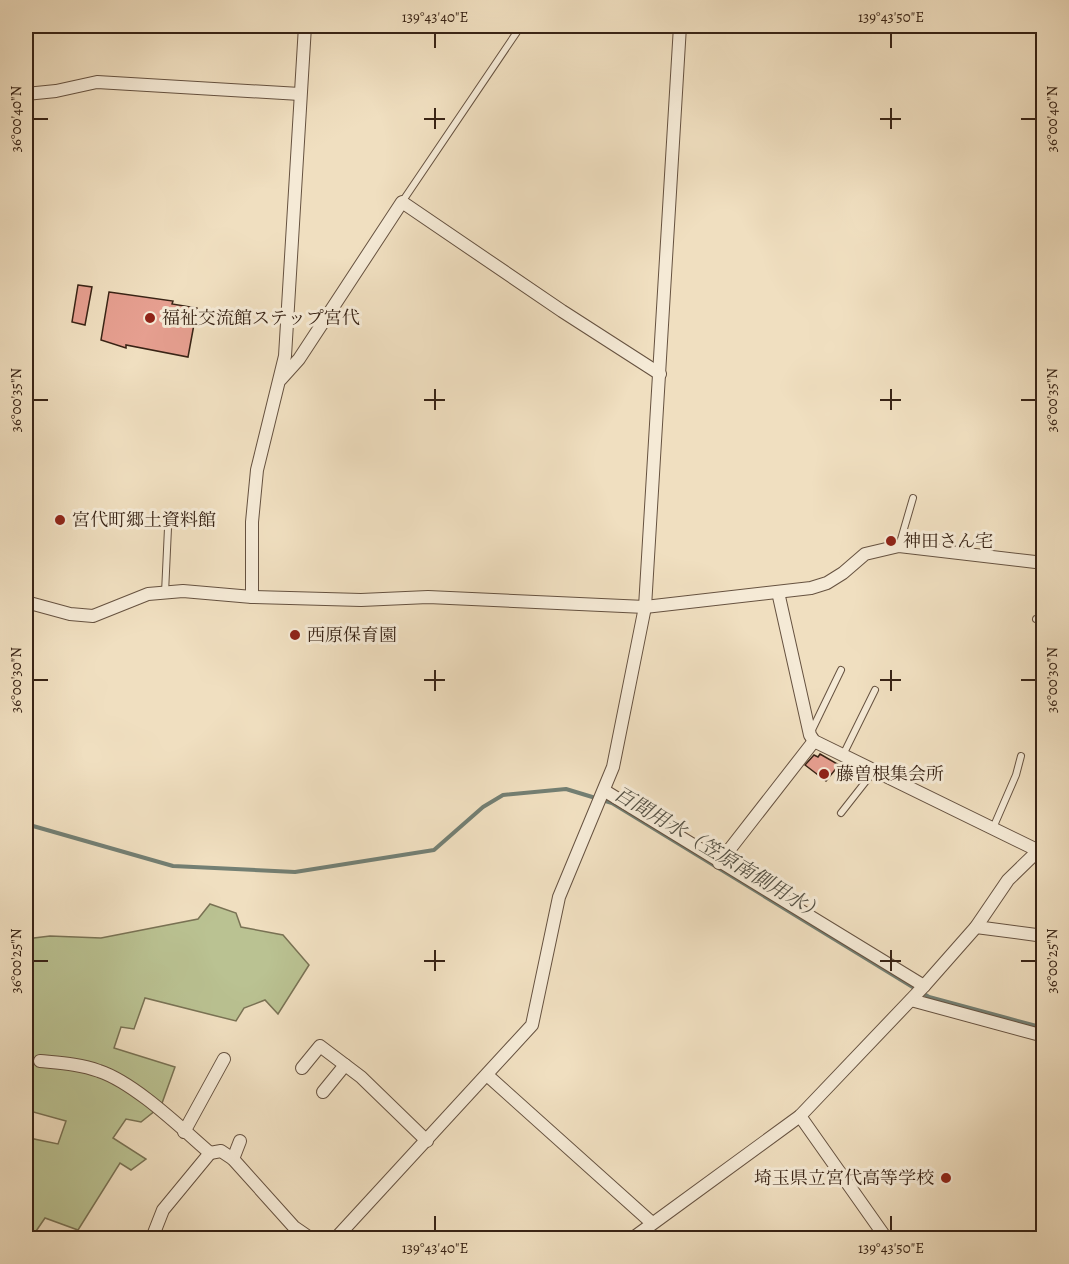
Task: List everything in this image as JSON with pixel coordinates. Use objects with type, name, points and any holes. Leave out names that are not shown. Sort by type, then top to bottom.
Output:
[{"type":"street","points":[[252,597],[252,522],[257,470],[285,356],[305,26]]},
{"type":"street","points":[[336,1239],[532,1025],[559,897],[605,791],[613,767],[645,607],[680,26]]},
{"type":"street","points":[[26,94],[56,91],[97,82],[300,94]]},
{"type":"street","points":[[281,379],[299,359],[402,202],[660,374]]},
{"type":"street","points":[[26,603],[70,614],[93,616],[147,594],[183,591],[252,597],[361,600],[428,597],[645,607],[778,592],[827,583],[865,554],[899,546],[1044,563]]},
{"type":"street","points":[[633,1239],[800,1116],[924,986],[976,927],[1008,880],[1040,848],[993,829],[812,738],[778,592]]},
{"type":"street","points":[[719,862],[812,738]]},
{"type":"street","points":[[605,791],[924,986]]},
{"type":"street","points":[[976,927],[1044,936]]},
{"type":"street","points":[[911,999],[1044,1036]]},
{"type":"street","points":[[302,1068],[320,1046],[345,1065],[427,1141]]},
{"type":"street","points":[[184,1132],[224,1059]]},
{"type":"street","points":[[40,1061],[73,1064],[101,1071],[144,1098],[210,1154]]},
{"type":"street","points":[[323,1092],[345,1065]]},
{"type":"street","points":[[487,1076],[652,1223]]},
{"type":"street","points":[[800,1116],[886,1239]]},
{"type":"street","points":[[233,1159],[240,1141]]},
{"type":"street","points":[[152,1239],[163,1210],[210,1154],[221,1151],[233,1159],[294,1227],[310,1239]]},
{"type":"lane","points":[[402,202],[521,26]]},
{"type":"lane","points":[[899,546],[913,498]]},
{"type":"lane","points":[[165,593],[168,528]]},
{"type":"lane","points":[[1036,619],[1044,621]]},
{"type":"lane","points":[[812,738],[841,670]]},
{"type":"lane","points":[[843,755],[875,690]]},
{"type":"lane","points":[[993,829],[1016,775],[1021,756]]},
{"type":"lane","points":[[841,813],[874,771]]},
{"type":"green space","points":[[210,904],[236,913],[241,927],[283,935],[309,965],[278,1014],[265,1000],[244,1008],[236,1021],[145,998],[134,1029],[121,1027],[114,1048],[175,1067],[161,1106],[141,1122],[126,1119],[113,1138],[146,1159],[131,1170],[120,1163],[78,1230],[45,1218],[32,1237],[26,1234],[26,1149],[29,1138],[58,1144],[66,1121],[26,1110],[26,939],[50,936],[101,938],[198,919]]},
{"type":"building","points":[[78,285],[92,287],[85,325],[72,322]]},
{"type":"building","name":"福祉交流館ステップ宮代","points":[[109,292],[173,301],[172,304],[197,308],[188,357],[126,345],[126,348],[101,340]]},
{"type":"building","name":"藤曽根集会所","points":[[820,754],[839,765],[826,781],[805,765],[814,755],[818,757]]},
{"type":"waterway","name":"百間用水（笠原南側用水）","points":[[26,824],[173,866],[295,872],[434,850],[483,807],[503,795],[566,789],[612,803],[929,997],[1044,1028]]},
{"type":"place","name":"福祉交流館ステップ宮代","points":[[150,318]]},
{"type":"place","name":"宮代町郷土資料館","points":[[60,520]]},
{"type":"place","name":"神田さん宅","points":[[891,541]]},
{"type":"place","name":"西原保育園","points":[[295,635]]},
{"type":"place","name":"藤曽根集会所","points":[[824,774]]},
{"type":"place","name":"埼玉県立宮代高等学校","points":[[946,1178]]}]
